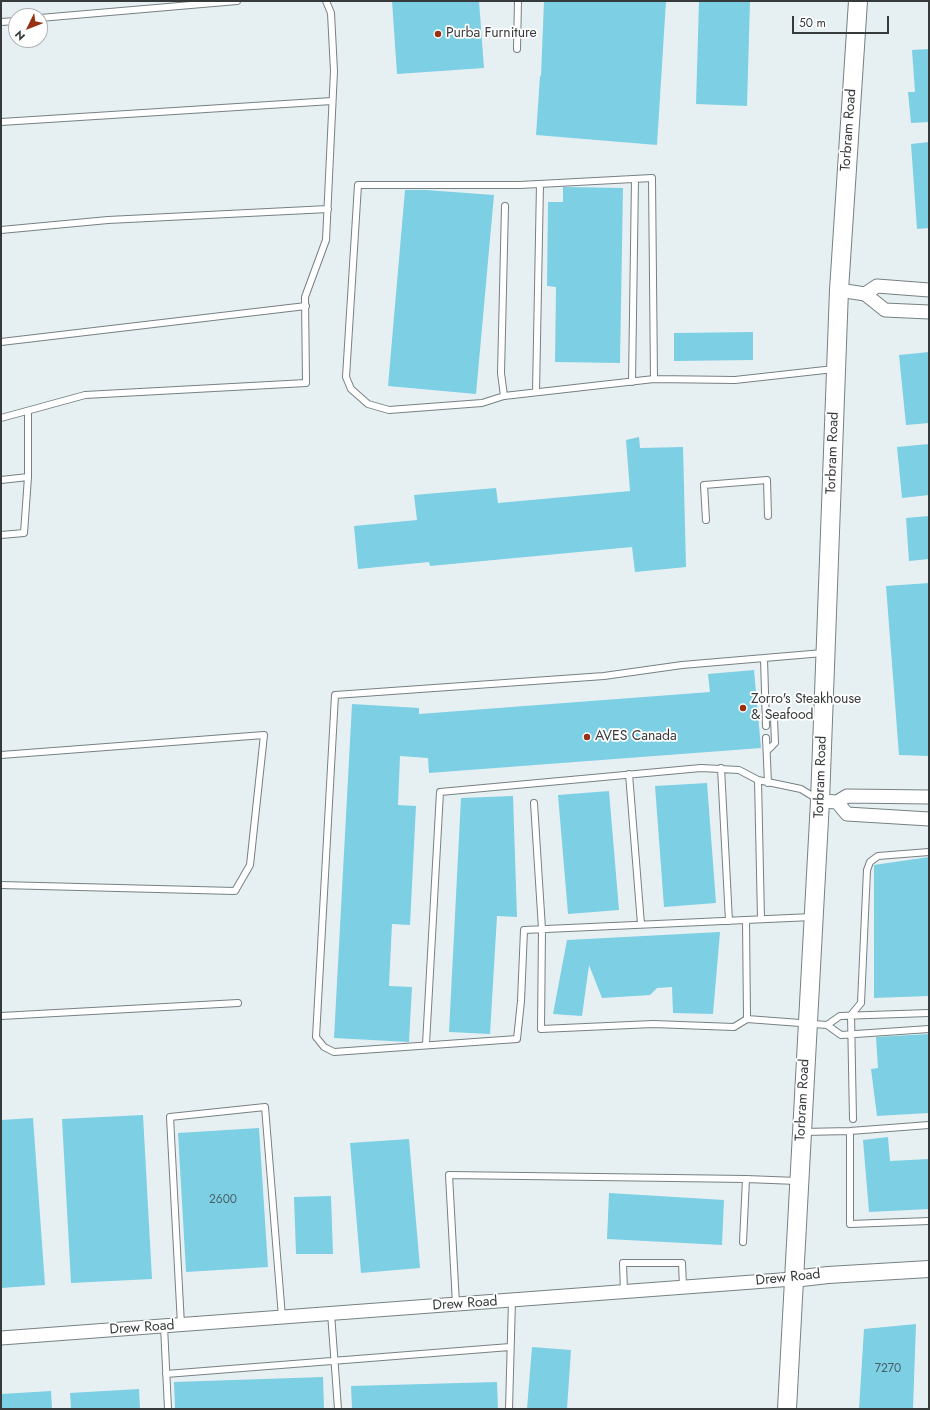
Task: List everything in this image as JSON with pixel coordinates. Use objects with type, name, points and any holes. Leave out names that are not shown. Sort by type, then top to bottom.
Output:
[{"type":"main road","name":"Torbram Road","points":[[787,1409],[814,917],[828,802],[826,652],[836,369],[839,290],[858,1]]},
{"type":"street","points":[[865,294],[877,286],[929,290]]},
{"type":"street","points":[[839,290],[865,294],[885,310],[929,312]]},
{"type":"street","points":[[828,802],[847,796],[929,797]]},
{"type":"street","points":[[828,802],[847,814],[929,819]]},
{"type":"street","name":"Drew Road","points":[[1,1338],[793,1279],[828,1274],[929,1268]]},
{"type":"lane","points":[[48,17],[237,1]]},
{"type":"lane","points":[[1,418],[85,395],[306,383],[306,297],[326,240],[328,209],[334,71],[331,13],[326,1]]},
{"type":"lane","points":[[517,50],[518,1]]},
{"type":"lane","points":[[1,122],[332,101]]},
{"type":"lane","points":[[654,379],[652,178],[540,184],[358,185],[346,377],[351,389],[368,404],[389,410],[482,403],[504,396],[654,379],[735,380],[836,369]]},
{"type":"lane","points":[[632,382],[635,179]]},
{"type":"lane","points":[[536,392],[540,184]]},
{"type":"lane","points":[[504,396],[501,373],[505,206]]},
{"type":"lane","points":[[1,230],[108,220],[328,209]]},
{"type":"lane","points":[[1,342],[306,306]]},
{"type":"lane","points":[[1,535],[24,533],[28,477],[28,411]]},
{"type":"lane","points":[[1,480],[28,477]]},
{"type":"lane","points":[[706,520],[704,485],[767,480],[768,516]]},
{"type":"lane","points":[[814,917],[524,930],[521,1001],[517,1039],[426,1044],[334,1052],[324,1046],[316,1037],[335,695],[604,676],[682,665],[826,652]]},
{"type":"lane","points":[[764,658],[766,726]]},
{"type":"lane","points":[[766,712],[774,718],[775,744],[767,751]]},
{"type":"lane","points":[[1,755],[264,735],[250,865],[236,891],[1,885]]},
{"type":"lane","points":[[766,738],[768,783]]},
{"type":"lane","points":[[426,1044],[440,792],[630,774],[701,768],[721,768],[739,770],[758,780],[801,789],[828,802]]},
{"type":"lane","points":[[721,768],[729,921]]},
{"type":"lane","points":[[630,774],[641,924]]},
{"type":"lane","points":[[758,780],[761,919]]},
{"type":"lane","points":[[534,803],[542,929],[541,1029],[653,1024],[734,1027],[747,1019],[827,1025],[841,1035],[929,1029]]},
{"type":"lane","points":[[853,1119],[851,1015],[861,1003],[867,870],[870,862],[878,856],[929,852]]},
{"type":"lane","points":[[746,920],[747,1019]]},
{"type":"lane","points":[[1,1016],[238,1003]]},
{"type":"lane","points":[[827,1025],[840,1016],[929,1013]]},
{"type":"lane","points":[[181,1325],[170,1117],[265,1107],[282,1317]]},
{"type":"lane","points":[[802,1132],[850,1131],[929,1125]]},
{"type":"lane","points":[[850,1131],[850,1224],[929,1221]]},
{"type":"lane","points":[[456,1304],[449,1175],[799,1181]]},
{"type":"lane","points":[[744,1242],[746,1179]]},
{"type":"lane","points":[[624,1292],[622,1263],[682,1263],[683,1287]]},
{"type":"lane","points":[[508,1409],[512,1300]]},
{"type":"lane","points":[[331,1314],[338,1409]]},
{"type":"lane","points":[[164,1326],[168,1409]]},
{"type":"lane","points":[[166,1374],[510,1347]]},
{"type":"building","name":"Purba Furniture","points":[[392,1],[479,1],[484,68],[397,74]]},
{"type":"building","points":[[544,1],[666,1],[657,145],[536,135],[541,76]]},
{"type":"building","points":[[699,1],[750,1],[747,106],[696,104]]},
{"type":"building","points":[[929,49],[929,122],[911,123],[908,92],[915,92],[912,50]]},
{"type":"building","points":[[929,142],[929,228],[917,229],[911,144]]},
{"type":"building","points":[[563,187],[623,188],[620,363],[555,362],[556,287],[547,286],[548,202],[563,202]]},
{"type":"building","points":[[405,190],[494,195],[476,394],[388,386]]},
{"type":"building","points":[[753,332],[753,360],[674,361],[674,333]]},
{"type":"building","points":[[929,352],[929,423],[906,425],[899,355]]},
{"type":"building","points":[[639,437],[640,448],[683,447],[686,567],[635,572],[632,547],[430,566],[429,562],[358,569],[354,526],[417,520],[414,495],[496,488],[498,503],[630,491],[626,440]]},
{"type":"building","points":[[929,444],[929,495],[902,498],[897,447]]},
{"type":"building","points":[[929,516],[929,559],[909,561],[906,518]]},
{"type":"building","points":[[929,583],[929,756],[899,755],[886,586]]},
{"type":"building","points":[[754,670],[761,748],[429,773],[428,758],[400,756],[398,805],[416,806],[410,925],[392,924],[389,986],[412,987],[409,1042],[334,1038],[352,704],[419,708],[419,714],[710,692],[708,674]]},
{"type":"building","points":[[707,783],[716,903],[664,907],[655,786]]},
{"type":"building","points":[[609,791],[619,910],[568,914],[558,795]]},
{"type":"building","points":[[513,796],[517,917],[497,916],[490,1034],[449,1032],[461,798]]},
{"type":"building","points":[[929,857],[929,996],[874,998],[874,865]]},
{"type":"building","points":[[720,932],[713,1014],[673,1013],[672,987],[657,988],[650,995],[602,998],[589,965],[582,1016],[553,1014],[567,940]]},
{"type":"building","points":[[929,1034],[929,1113],[877,1116],[871,1069],[878,1068],[876,1037]]},
{"type":"building","points":[[143,1115],[152,1279],[71,1283],[62,1119]]},
{"type":"building","points":[[33,1118],[45,1285],[1,1288],[1,1120]]},
{"type":"building","points":[[259,1128],[268,1267],[186,1272],[178,1133]]},
{"type":"building","points":[[888,1137],[890,1161],[929,1159],[929,1209],[869,1212],[863,1140]]},
{"type":"building","points":[[409,1139],[420,1268],[361,1273],[350,1143]]},
{"type":"building","points":[[609,1193],[724,1200],[722,1245],[607,1239]]},
{"type":"building","points":[[331,1196],[333,1254],[296,1254],[294,1197]]},
{"type":"building","points":[[916,1324],[913,1409],[859,1409],[864,1329]]},
{"type":"building","points":[[532,1347],[571,1350],[567,1409],[527,1409]]},
{"type":"building","points":[[323,1377],[324,1409],[175,1409],[174,1382]]},
{"type":"building","points":[[497,1382],[498,1409],[352,1409],[351,1386]]},
{"type":"building","points":[[139,1389],[140,1409],[71,1409],[70,1393]]},
{"type":"building","points":[[51,1391],[52,1409],[1,1409],[1,1394]]},
{"type":"place","name":"Purba Furniture","points":[[438,34]]},
{"type":"place","name":"Zorro's Steakhouse & Seafood","points":[[743,708]]},
{"type":"place","name":"AVES Canada","points":[[587,737]]}]
